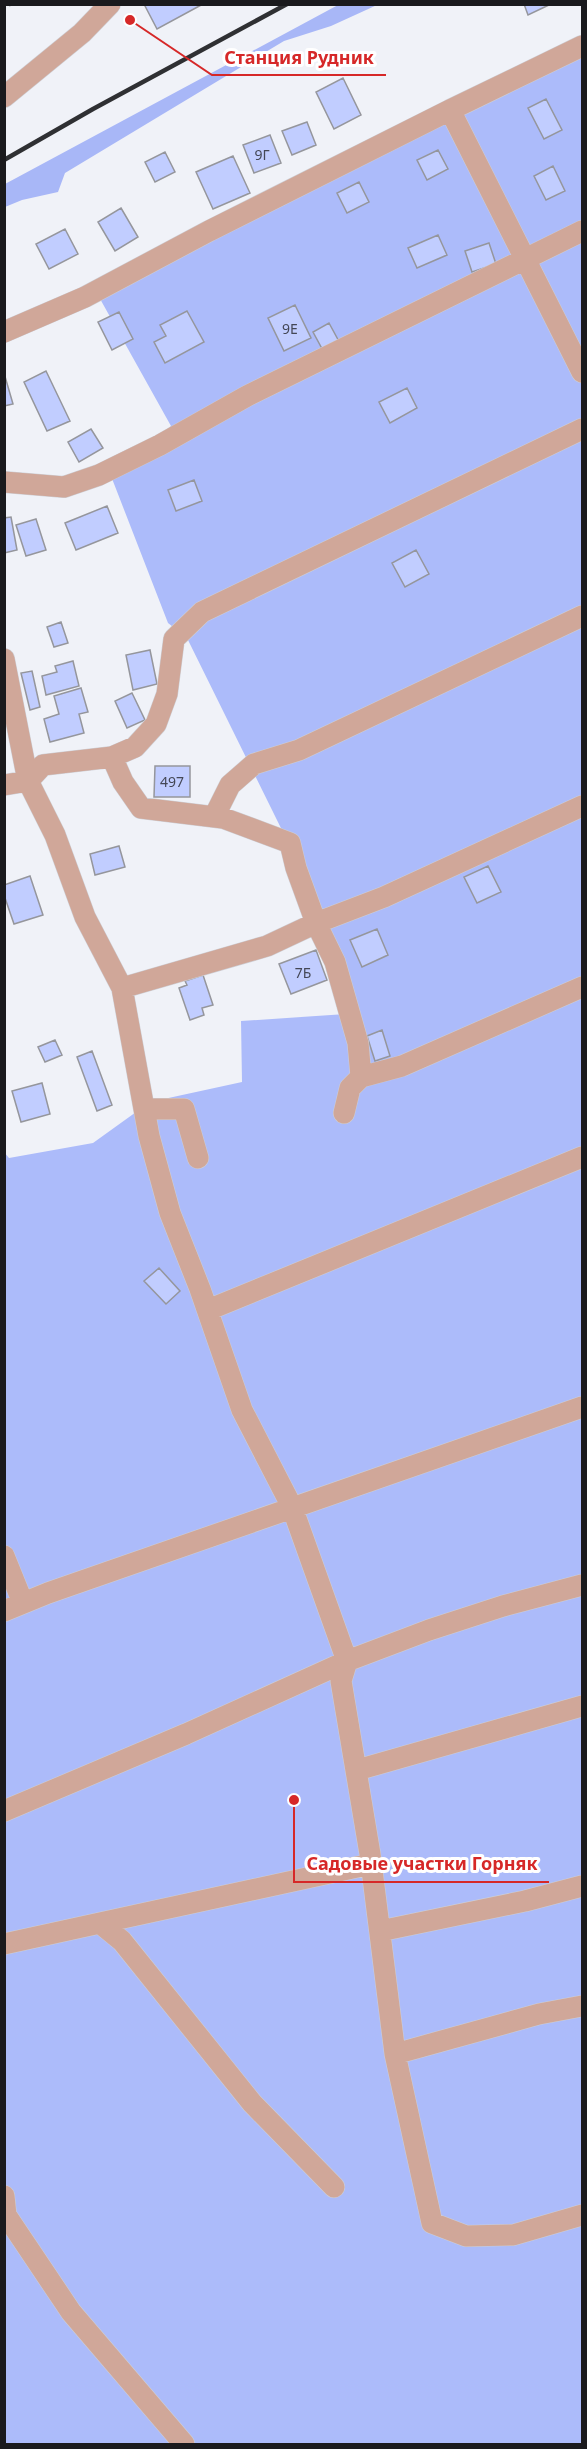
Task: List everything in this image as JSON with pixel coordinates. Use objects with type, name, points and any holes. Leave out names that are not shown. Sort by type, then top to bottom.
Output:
[{"type":"street","points":[[4,97],[82,33],[110,4]]},
{"type":"street","points":[[4,332],[85,297],[209,231],[582,46]]},
{"type":"street","points":[[450,110],[582,372]]},
{"type":"street","points":[[4,482],[64,487],[99,475],[247,396],[582,231]]},
{"type":"street","points":[[4,784],[28,781],[43,765],[112,757],[135,747],[156,724],[167,694],[174,639],[202,612],[582,429]]},
{"type":"street","points":[[214,817],[230,785],[254,764],[299,750],[582,616]]},
{"type":"street","points":[[4,659],[28,781],[55,835],[86,917],[122,988],[144,1109],[170,1213],[208,1310],[242,1410],[292,1507],[347,1661],[341,1681],[371,1864],[395,2054],[432,2223],[466,2236],[513,2235],[582,2215]]},
{"type":"street","points":[[112,757],[123,782],[141,808],[223,818],[290,843],[296,868],[316,923],[334,962],[358,1043],[361,1077]]},
{"type":"street","points":[[122,988],[267,946],[316,923],[384,897],[582,806]]},
{"type":"street","points":[[344,1113],[350,1088],[361,1077],[402,1066],[582,987]]},
{"type":"street","points":[[144,1109],[184,1109],[198,1158]]},
{"type":"street","points":[[208,1310],[582,1156]]},
{"type":"street","points":[[4,1556],[14,1607],[292,1507],[582,1407]]},
{"type":"street","points":[[4,1811],[186,1734],[347,1661],[502,1606],[582,1585]]},
{"type":"street","points":[[357,1770],[582,1706]]},
{"type":"street","points":[[4,1944],[371,1864]]},
{"type":"street","points":[[380,1932],[525,1901],[582,1886]]},
{"type":"street","points":[[100,1923],[122,1941],[252,2103],[334,2187]]},
{"type":"street","points":[[395,2054],[539,2014],[582,2006]]},
{"type":"street","points":[[5,2209],[71,2312],[184,2445]]},
{"type":"path","points":[[4,9],[11,4]]},
{"type":"shaded area","points":[[338,5],[377,5],[331,26],[284,41],[65,173],[58,192],[22,200],[5,207],[5,184]]},
{"type":"shaded area","points":[[582,45],[582,2442],[578,2444],[5,2444],[4,1152],[9,1158],[93,1143],[150,1102],[242,1082],[241,1021],[346,1014],[313,893],[187,638],[168,623],[111,476],[171,426],[99,297]]},
{"type":"building","points":[[144,4],[203,4],[157,29]]},
{"type":"building","points":[[524,4],[551,4],[528,15]]},
{"type":"building","points":[[343,78],[361,115],[334,129],[316,92]]},
{"type":"building","points":[[546,99],[562,130],[544,139],[528,108]]},
{"type":"building","points":[[307,122],[316,145],[292,155],[282,131]]},
{"type":"building","points":[[270,135],[281,163],[254,173],[243,145]]},
{"type":"building","points":[[438,150],[448,169],[427,180],[417,160]]},
{"type":"building","points":[[165,152],[175,172],[155,182],[145,162]]},
{"type":"building","points":[[233,156],[250,193],[213,209],[196,172]]},
{"type":"building","points":[[553,166],[565,191],[546,200],[534,176]]},
{"type":"building","points":[[359,182],[369,202],[347,213],[337,193]]},
{"type":"building","points":[[121,208],[138,237],[115,251],[98,222]]},
{"type":"building","points":[[65,229],[78,254],[49,269],[36,244]]},
{"type":"building","points":[[438,235],[447,255],[417,268],[408,248]]},
{"type":"building","points":[[489,243],[496,264],[472,272],[465,251]]},
{"type":"building","points":[[295,305],[311,338],[284,351],[268,318]]},
{"type":"building","points":[[187,311],[204,342],[165,363],[154,342],[166,336],[160,325]]},
{"type":"building","points":[[119,312],[133,339],[112,350],[98,322]]},
{"type":"building","points":[[329,323],[342,347],[326,356],[313,332]]},
{"type":"building","points":[[46,371],[70,421],[47,431],[24,382]]},
{"type":"building","points":[[4,373],[13,404],[4,406]]},
{"type":"building","points":[[407,388],[417,408],[390,423],[379,402]]},
{"type":"building","points":[[91,429],[103,448],[79,462],[68,442]]},
{"type":"building","points":[[194,480],[202,501],[176,511],[168,490]]},
{"type":"building","points":[[107,506],[118,533],[76,550],[65,523]]},
{"type":"building","points":[[11,517],[17,550],[4,553],[4,518]]},
{"type":"building","points":[[36,519],[46,550],[26,556],[16,525]]},
{"type":"building","points":[[416,550],[429,574],[405,587],[392,563]]},
{"type":"building","points":[[61,622],[68,643],[54,647],[47,627]]},
{"type":"building","points":[[150,650],[157,684],[133,690],[126,655]]},
{"type":"building","points":[[73,661],[79,686],[46,695],[42,676],[57,672],[55,666]]},
{"type":"building","points":[[32,671],[40,707],[30,710],[21,673]]},
{"type":"building","points":[[81,688],[88,712],[79,714],[84,733],[50,742],[44,719],[59,714],[54,696]]},
{"type":"building","points":[[132,693],[145,720],[127,728],[115,701]]},
{"type":"building","points":[[155,766],[190,766],[190,797],[154,797]]},
{"type":"building","points":[[119,846],[125,867],[95,875],[90,854]]},
{"type":"building","points":[[488,866],[501,892],[477,903],[464,877]]},
{"type":"building","points":[[30,876],[43,915],[14,924],[4,895],[4,885]]},
{"type":"building","points":[[377,929],[388,955],[362,967],[350,940]]},
{"type":"building","points":[[316,950],[327,980],[291,994],[279,964]]},
{"type":"building","points":[[203,975],[213,1005],[202,1008],[204,1015],[190,1020],[179,988],[187,985],[185,981]]},
{"type":"building","points":[[382,1030],[390,1056],[375,1061],[367,1036]]},
{"type":"building","points":[[55,1040],[62,1055],[45,1062],[38,1047]]},
{"type":"building","points":[[92,1051],[112,1105],[97,1111],[77,1057]]},
{"type":"building","points":[[42,1083],[50,1114],[21,1122],[12,1091]]},
{"type":"building","points":[[159,1268],[180,1291],[166,1304],[144,1281]]},
{"type":"railway","points":[[4,160],[287,4]]},
{"type":"place","name":"Станция Рудник","points":[[130,20]]},
{"type":"place","name":"Садовые участки Горняк","points":[[294,1800]]}]
